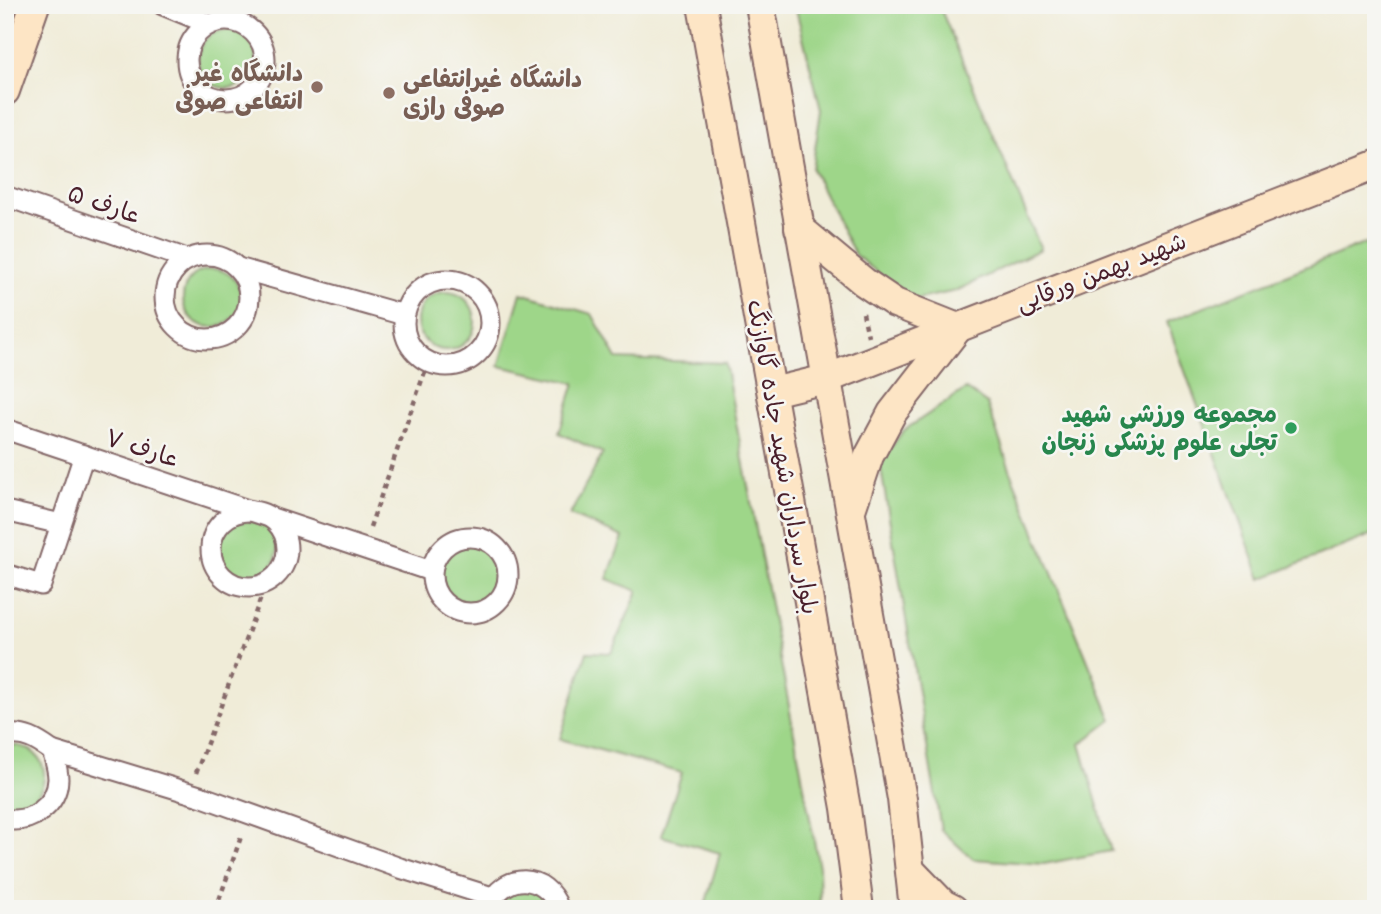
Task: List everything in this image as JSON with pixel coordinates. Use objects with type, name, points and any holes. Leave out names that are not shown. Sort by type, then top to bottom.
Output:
[{"type":"main road","points":[[5,91],[35,5]]},
{"type":"main road","name":"بلوار سرداران شهید جاده گاوازنگ","points":[[702,5],[846,807],[859,909]]},
{"type":"main road","points":[[760,5],[899,785],[914,909]]},
{"type":"main road","name":"شهید بهمن ورقایی","points":[[772,392],[827,379],[1376,164]]},
{"type":"main road","points":[[800,228],[863,282],[895,303],[958,328],[892,414],[869,456],[851,509]]},
{"type":"main road","points":[[911,871],[943,904],[953,909]]},
{"type":"street","points":[[163,5],[209,24],[234,21],[257,35],[263,46],[264,72],[258,84],[236,99],[211,97],[191,80],[186,55],[198,32],[209,24]]},
{"type":"street","name":"عارف ۵","points":[[5,196],[187,259]]},
{"type":"street","points":[[214,255],[238,268],[246,279],[250,293],[249,307],[243,320],[233,331],[221,337],[193,337],[181,331],[166,307],[168,280],[176,268],[187,259],[214,255]]},
{"type":"street","points":[[238,268],[404,315]]},
{"type":"street","points":[[444,280],[459,282],[482,298],[488,310],[490,324],[487,338],[480,351],[456,366],[442,367],[428,363],[416,355],[408,343],[403,329],[404,315],[418,290],[430,283],[444,280]]},
{"type":"street","name":"عارف ۷","points":[[5,429],[431,571]]},
{"type":"street","points":[[5,574],[41,585],[84,455]]},
{"type":"street","points":[[5,511],[61,524]]},
{"type":"street","points":[[238,513],[263,514],[274,520],[282,530],[287,554],[284,566],[266,584],[241,587],[220,574],[211,551],[212,539],[218,527],[238,513]]},
{"type":"street","points":[[5,730],[26,736],[52,751],[189,793],[490,903],[511,883],[523,880],[535,882],[546,887],[554,896],[559,909]]},
{"type":"street","points":[[5,736],[26,736]]},
{"type":"street","points":[[5,819],[24,819],[37,814],[48,805],[55,793],[58,779],[52,751]]},
{"type":"path","points":[[363,548],[428,363]]},
{"type":"path","points":[[189,793],[266,584]]},
{"type":"path","points":[[216,909],[249,814]]},
{"type":"green space","points":[[795,5],[939,5],[1041,249],[956,291],[913,300],[855,255],[812,169],[821,110]]},
{"type":"green space","points":[[227,30],[243,35],[251,43],[256,59],[251,75],[243,83],[227,88],[211,83],[203,75],[198,59],[203,43],[211,35]]},
{"type":"green space","name":"مجموعه ورزشی شهید تجلی علوم پزشکی زنجان","points":[[1376,239],[1376,533],[1261,579],[1167,322]]},
{"type":"green space","points":[[212,269],[228,274],[236,282],[241,298],[236,314],[228,322],[212,327],[196,322],[188,314],[183,298],[188,282],[196,274]]},
{"type":"green space","points":[[446,292],[462,297],[470,305],[475,321],[470,337],[462,345],[446,350],[430,345],[422,337],[417,321],[422,305],[430,297]]},
{"type":"green space","points":[[521,293],[592,314],[617,359],[725,363],[819,867],[820,909],[704,909],[720,853],[661,836],[682,773],[560,739],[587,652],[611,653],[638,591],[607,579],[623,537],[570,515],[603,453],[559,433],[575,383],[499,366]]},
{"type":"green space","points":[[966,389],[987,404],[1014,481],[1112,720],[1080,744],[1111,851],[1044,864],[973,859],[941,830],[880,463],[903,431]]},
{"type":"green space","points":[[248,521],[264,526],[272,534],[277,550],[272,566],[264,574],[248,579],[232,574],[224,566],[219,550],[224,534],[232,526]]},
{"type":"green space","points":[[470,544],[486,549],[494,557],[499,573],[494,589],[486,597],[470,602],[454,597],[446,589],[441,573],[446,557],[454,549]]},
{"type":"green space","points":[[14,745],[29,750],[39,758],[44,769],[44,781],[39,792],[20,805],[5,804],[5,747]]},
{"type":"green space","points":[[517,889],[535,889],[554,909],[498,909],[502,900]]},
{"type":"place","name":"دانشگاه غیر انتفاعی صوفی","points":[[317,87]]},
{"type":"place","name":"دانشگاه غیرانتفاعی صوفی رازی","points":[[389,93]]},
{"type":"place","name":"مجموعه ورزشی شهید تجلی علوم پزشکی زنجان","points":[[1291,428]]}]
